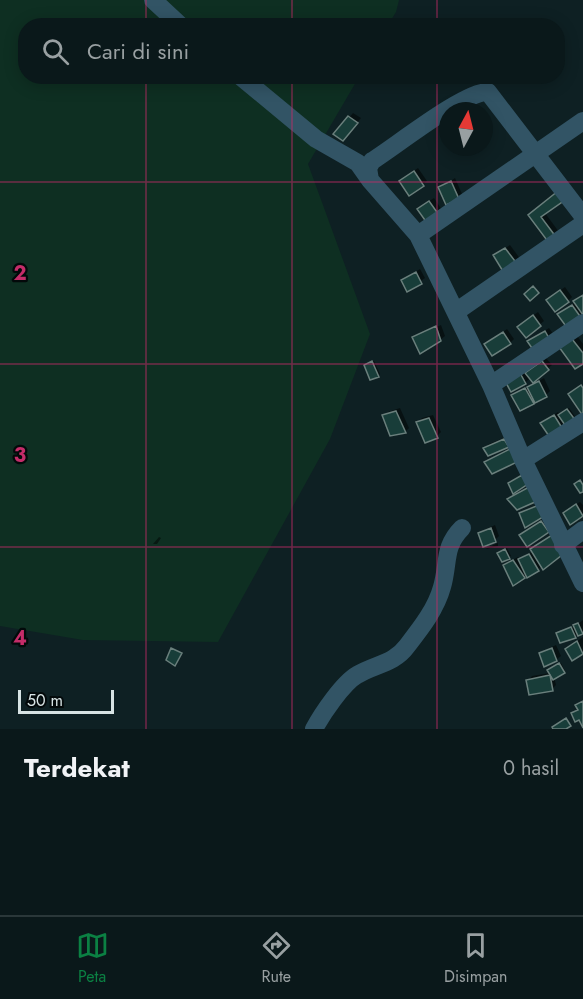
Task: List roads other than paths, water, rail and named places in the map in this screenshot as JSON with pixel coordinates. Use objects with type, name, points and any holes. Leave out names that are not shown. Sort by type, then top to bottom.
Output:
[{"type":"street","points":[[153,0],[172,18]]},
{"type":"street","points":[[250,84],[316,139],[358,163],[418,235],[457,311],[523,460],[583,583]]},
{"type":"street","points":[[370,180],[368,168],[372,161],[462,100],[481,92],[488,92],[583,216]]},
{"type":"street","points":[[418,235],[583,121]]},
{"type":"street","points":[[457,311],[583,224]]},
{"type":"street","points":[[491,385],[583,323]]},
{"type":"street","points":[[523,460],[583,423]]},
{"type":"street","points":[[315,729],[354,676],[392,661],[406,649],[434,608],[442,588],[450,543],[462,528]]},
{"type":"street","points":[[563,544],[583,530]]}]
